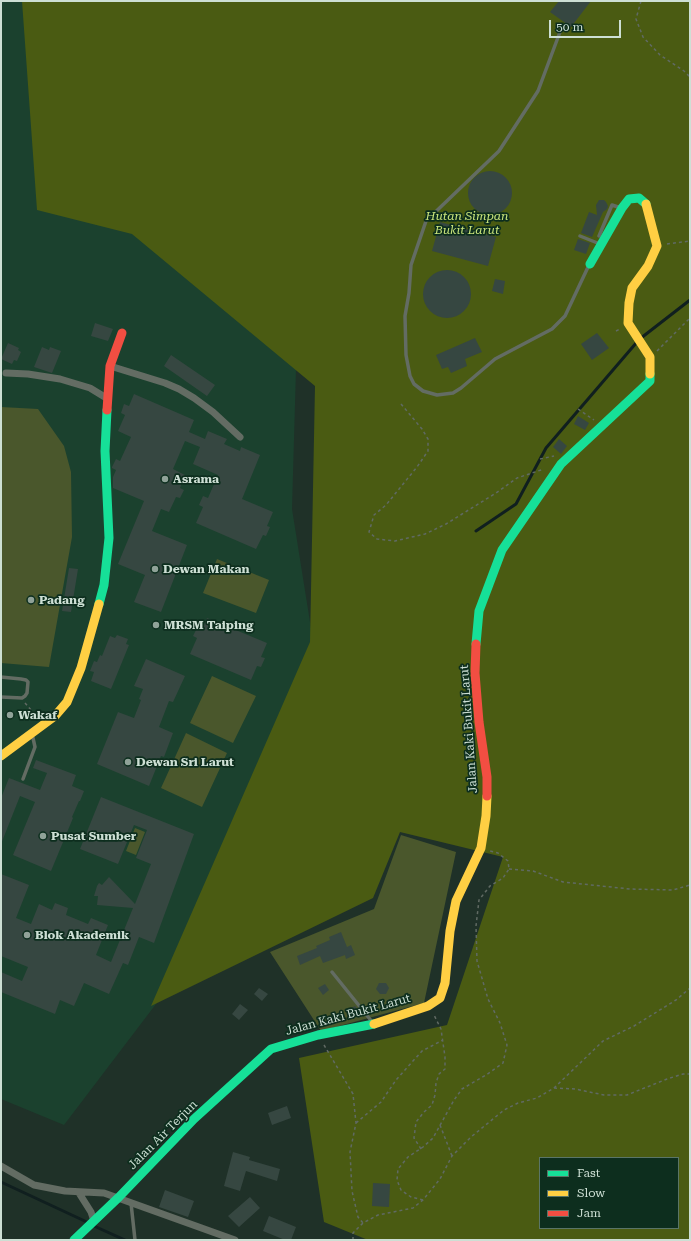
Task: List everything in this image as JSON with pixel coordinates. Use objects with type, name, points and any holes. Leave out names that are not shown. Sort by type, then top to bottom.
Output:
[{"type":"street","points":[[590,264],[600,240],[622,208],[629,199],[639,198],[647,205],[657,246],[648,266],[632,288],[629,303],[628,323],[650,357]]},
{"type":"street","points":[[1,756],[43,725],[67,702],[81,668],[89,643],[104,585],[109,538],[105,451],[108,381],[110,366],[122,333]]},
{"type":"street","name":"Jalan Kaki Bukit Larut","points":[[271,1049],[318,1035],[374,1024],[428,1006],[440,998],[445,983],[450,931],[456,901],[481,848],[486,816],[487,777],[479,722],[475,673],[476,636],[479,612],[502,550],[561,464],[650,381],[650,357]]},
{"type":"street","points":[[110,366],[164,383],[194,398],[213,412],[240,437]]},
{"type":"street","points":[[6,373],[28,374],[60,379],[90,388],[108,399]]},
{"type":"street","name":"Jalan Air Terjun","points":[[76,1238],[119,1198],[194,1119],[271,1049]]},
{"type":"street","points":[[1,1166],[34,1185],[78,1193],[104,1193],[235,1240]]},
{"type":"street","points":[[78,1193],[91,1212],[94,1221]]},
{"type":"lane","points":[[560,32],[538,91],[498,151],[426,221],[411,265],[409,293],[405,316],[406,355],[408,368],[414,384],[423,391],[437,395],[453,393],[495,359],[552,328],[565,316],[590,264]]},
{"type":"lane","points":[[580,236],[600,240]]},
{"type":"lane","points":[[1,677],[26,680],[28,682],[27,693],[22,698],[1,697]]},
{"type":"lane","points":[[23,779],[34,748],[33,738],[27,736]]},
{"type":"lane","points":[[332,972],[374,1024]]},
{"type":"lane","points":[[131,1202],[135,1240]]},
{"type":"path","points":[[641,1],[636,19],[643,37],[660,55],[684,71],[690,77]]},
{"type":"path","points":[[657,246],[690,241]]},
{"type":"path","points":[[650,357],[690,318]]},
{"type":"path","points":[[401,404],[428,439],[428,451],[386,505],[374,515],[369,532],[377,539],[395,541],[425,534],[446,524],[517,478],[546,469]]},
{"type":"path","points":[[578,409],[602,426]]},
{"type":"path","points":[[22,698],[43,725]]},
{"type":"path","points":[[481,848],[498,853],[508,861],[510,869]]},
{"type":"path","points":[[510,869],[533,871],[563,882],[630,889],[673,890],[690,885]]},
{"type":"path","points":[[423,1200],[411,1197],[401,1190],[397,1180],[398,1169],[408,1156],[421,1149],[433,1138],[454,1100],[462,1089],[486,1075],[502,1063],[507,1045],[500,1022],[488,999],[477,961],[476,926],[479,900],[490,886],[503,878],[510,869]]},
{"type":"path","points":[[353,1240],[353,1233],[363,1223],[378,1216],[413,1208],[423,1200],[440,1179],[452,1156],[471,1137],[504,1110],[518,1103],[537,1098],[554,1088],[603,1042],[640,1023],[676,1000],[690,988]]},
{"type":"path","points":[[421,1149],[414,1138],[416,1122],[432,1106],[439,1074],[445,1069],[441,1028],[437,1018],[428,1006]]},
{"type":"path","points":[[318,1035],[353,1094],[356,1123],[350,1152],[352,1191],[358,1217],[363,1223]]},
{"type":"path","points":[[356,1123],[381,1102],[396,1080],[422,1051],[443,1040]]},
{"type":"path","points":[[554,1088],[575,1089],[604,1095],[627,1095],[667,1079],[683,1074],[690,1074]]},
{"type":"path","points":[[440,1125],[452,1156]]},
{"type":"shaded area","name":"MRSM Taiping","points":[[1,1],[293,1],[306,19],[292,509],[329,741],[194,954],[64,1125],[1,1099]]},
{"type":"shaded area","name":"Padang","points":[[1,407],[38,409],[64,446],[71,472],[72,537],[49,667],[1,663]]},
{"type":"shaded area","points":[[217,559],[269,580],[256,613],[203,593]]},
{"type":"shaded area","points":[[212,676],[256,696],[233,743],[190,723]]},
{"type":"shaded area","points":[[186,733],[227,753],[202,807],[161,788]]},
{"type":"shaded area","points":[[135,828],[145,832],[136,855],[126,851]]},
{"type":"shaded area","points":[[401,835],[456,852],[424,1003],[321,1031],[270,952],[374,909]]},
{"type":"green space","name":"Hutan Simpan Bukit Larut","points":[[22,1],[690,1],[690,1240],[368,1240],[324,1222],[299,1058],[447,1025],[503,857],[400,832],[373,898],[151,1006],[310,642],[315,386],[132,234],[37,210]]},
{"type":"building","points":[[559,1],[591,1],[571,27],[550,12]]},
{"type":"building","points":[[486,171],[494,171],[506,177],[512,189],[512,197],[506,209],[494,215],[486,215],[474,209],[468,197],[468,189],[474,177]]},
{"type":"building","points":[[599,200],[604,200],[608,206],[603,212],[592,237],[581,233],[589,212],[597,215],[596,205]]},
{"type":"building","points":[[440,222],[496,237],[488,266],[432,251]]},
{"type":"building","points":[[578,239],[590,243],[586,254],[574,250]]},
{"type":"building","points":[[442,270],[452,270],[461,274],[467,280],[470,285],[470,303],[461,314],[452,318],[442,318],[433,314],[427,308],[423,299],[423,289],[427,280],[433,274]]},
{"type":"building","points":[[495,279],[505,281],[503,294],[492,291]]},
{"type":"building","points":[[95,323],[113,329],[108,341],[91,336]]},
{"type":"building","points":[[597,333],[609,348],[592,360],[581,344]]},
{"type":"building","points":[[475,338],[482,352],[465,359],[467,366],[451,373],[448,367],[442,369],[436,355]]},
{"type":"building","points":[[8,343],[19,348],[18,350],[21,352],[17,361],[14,360],[12,364],[1,359]]},
{"type":"building","points":[[42,347],[49,350],[50,347],[61,351],[52,373],[34,367]]},
{"type":"building","points":[[171,355],[215,385],[207,396],[164,366]]},
{"type":"building","points":[[134,394],[194,420],[189,432],[205,439],[208,431],[227,439],[224,444],[240,451],[241,447],[260,455],[242,499],[273,512],[267,526],[270,527],[266,536],[263,535],[256,549],[196,523],[203,507],[199,505],[203,496],[208,498],[218,475],[193,464],[200,447],[185,441],[173,469],[185,475],[180,488],[184,490],[180,498],[176,497],[169,512],[161,509],[152,531],[187,545],[161,612],[134,602],[145,575],[118,564],[144,501],[113,488],[113,477],[116,470],[112,467],[116,459],[120,461],[131,437],[118,431],[125,415],[121,413],[124,404],[129,406]]},
{"type":"building","points":[[578,416],[589,423],[585,430],[574,424]]},
{"type":"building","points":[[559,439],[567,446],[561,454],[553,447]]},
{"type":"building","points":[[69,568],[78,569],[71,612],[62,611]]},
{"type":"building","points":[[207,618],[267,643],[261,657],[265,658],[261,667],[257,666],[251,680],[190,654],[197,638],[193,636],[197,628],[202,630]]},
{"type":"building","points":[[117,635],[128,639],[126,644],[129,645],[111,689],[91,681],[94,672],[90,671],[94,661],[97,662],[100,655],[102,656],[110,636],[115,638]]},
{"type":"building","points":[[146,659],[185,676],[173,702],[169,701],[159,727],[173,733],[164,757],[161,756],[149,786],[97,764],[118,712],[134,718],[141,700],[139,699],[143,689],[134,686]]},
{"type":"building","points":[[36,760],[76,775],[72,786],[84,791],[51,871],[13,855],[35,802],[20,796],[1,844],[1,798],[9,778],[40,790],[47,773],[33,768]]},
{"type":"building","points":[[101,797],[194,834],[154,943],[139,937],[128,965],[123,963],[109,994],[84,983],[74,1006],[60,1000],[55,1014],[1,992],[1,972],[22,981],[28,967],[1,956],[1,874],[29,885],[16,918],[31,924],[39,904],[52,910],[55,903],[68,908],[66,915],[88,924],[91,918],[108,925],[96,955],[111,962],[133,908],[97,905],[98,896],[94,896],[97,886],[99,883],[102,885],[109,877],[135,904],[151,864],[136,858],[147,830],[134,825],[118,864],[80,849]]},
{"type":"building","points":[[341,932],[347,947],[351,945],[355,955],[346,959],[345,955],[323,963],[320,956],[300,965],[297,956],[317,948],[316,946],[330,940],[329,937]]},
{"type":"building","points":[[379,983],[386,983],[389,988],[386,994],[380,994],[376,989]]},
{"type":"building","points":[[325,984],[329,990],[323,995],[318,988]]},
{"type":"building","points":[[259,988],[268,994],[262,1001],[254,994]]},
{"type":"building","points":[[240,1004],[248,1010],[239,1020],[232,1014]]},
{"type":"building","points":[[355,1006],[361,1014],[353,1018],[348,1010]]},
{"type":"building","points":[[287,1106],[291,1118],[272,1125],[268,1113]]},
{"type":"building","points":[[233,1152],[250,1157],[249,1160],[280,1169],[277,1181],[246,1171],[240,1191],[224,1186]]},
{"type":"building","points":[[373,1183],[390,1184],[389,1207],[372,1206]]},
{"type":"building","points":[[165,1190],[194,1201],[188,1217],[159,1207]]},
{"type":"building","points":[[250,1197],[260,1208],[239,1227],[228,1216]]},
{"type":"building","points":[[269,1216],[296,1227],[291,1240],[285,1240],[263,1231]]},
{"type":"waterway","points":[[641,338],[690,300]]},
{"type":"waterway","points":[[476,531],[516,504],[546,448],[637,342]]},
{"type":"waterway","points":[[1,1182],[89,1223]]},
{"type":"waterway","points":[[94,1226],[125,1240]]},
{"type":"traffic: fast","points":[[590,264],[622,208],[629,199],[639,198],[646,204]]},
{"type":"traffic: fast","points":[[476,644],[479,611],[502,550],[561,464],[650,381],[650,374]]},
{"type":"traffic: fast","points":[[99,604],[104,585],[109,538],[105,451],[107,410]]},
{"type":"traffic: fast","points":[[74,1240],[119,1197],[194,1119],[271,1049],[318,1035],[374,1024]]},
{"type":"traffic: slow","points":[[646,204],[657,246],[648,266],[632,288],[629,303],[628,323],[650,357],[650,374]]},
{"type":"traffic: slow","points":[[1,756],[55,716],[67,702],[81,668],[99,604]]},
{"type":"traffic: slow","points":[[374,1024],[428,1006],[440,998],[445,983],[450,931],[456,901],[481,848],[486,816],[487,796]]},
{"type":"traffic: jam","points":[[107,410],[110,366],[122,333]]},
{"type":"traffic: jam","points":[[476,644],[475,673],[479,722],[487,777],[487,796]]},
{"type":"place","name":"Asrama","points":[[165,479]]},
{"type":"place","name":"Dewan Makan","points":[[155,569]]},
{"type":"place","name":"Padang","points":[[31,600]]},
{"type":"place","name":"MRSM Taiping","points":[[156,625]]},
{"type":"place","name":"Wakaf","points":[[10,715]]},
{"type":"place","name":"Dewan Sri Larut","points":[[128,762]]},
{"type":"place","name":"Pusat Sumber","points":[[43,836]]},
{"type":"place","name":"Blok Akademik","points":[[27,935]]}]
